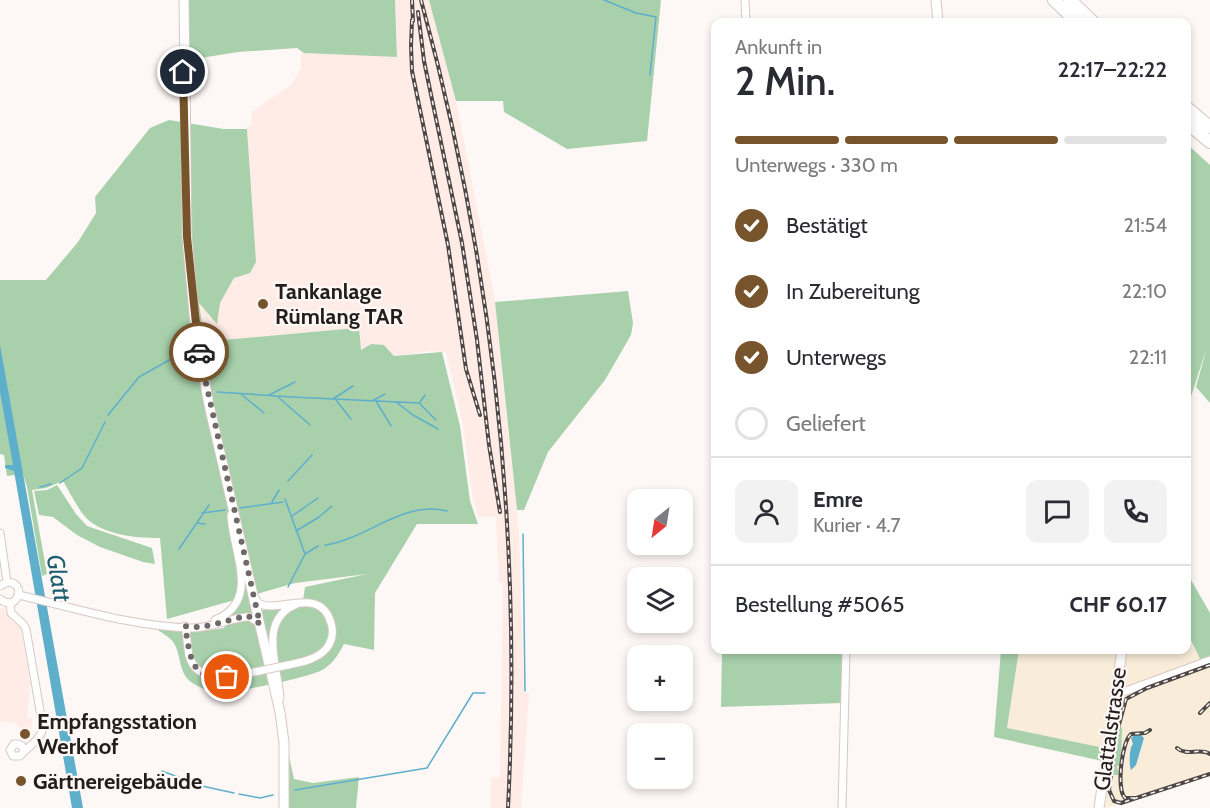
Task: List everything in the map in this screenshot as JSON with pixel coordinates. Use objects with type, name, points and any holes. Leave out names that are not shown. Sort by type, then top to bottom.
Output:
[{"type":"highway","points":[[1054,0],[1073,18]]},
{"type":"highway","points":[[1070,0],[1089,18]]},
{"type":"highway","points":[[1191,111],[1210,127]]},
{"type":"highway","points":[[1191,126],[1210,141]]},
{"type":"main road","points":[[178,0],[179,62],[183,72]]},
{"type":"main road","points":[[184,0],[183,72],[187,237],[196,336],[209,405],[280,712],[284,743],[284,808]]},
{"type":"main road","points":[[936,0],[938,18]]},
{"type":"main road","name":"Glattalstrasse","points":[[1099,808],[1121,654]]},
{"type":"street","points":[[745,0],[746,18]]},
{"type":"street","points":[[22,596],[163,626],[185,626],[218,619],[234,607],[240,596],[242,576],[232,524],[231,498]]},
{"type":"street","points":[[0,533],[4,584],[13,582],[18,586],[22,596]]},
{"type":"street","points":[[185,626],[189,657],[198,670],[217,677],[245,674],[316,657],[327,648],[332,636],[331,624],[324,610],[313,604],[299,603],[264,606],[258,603],[253,593]]},
{"type":"street","points":[[0,599],[10,603],[22,596]]},
{"type":"street","points":[[10,603],[11,613],[26,629],[43,728],[38,740],[24,750]]},
{"type":"street","points":[[280,712],[280,695],[272,641],[273,627],[283,611],[299,603]]},
{"type":"street","points":[[185,626],[191,628],[246,616],[260,624]]},
{"type":"street","points":[[842,808],[846,654]]},
{"type":"street","points":[[1116,691],[1126,691],[1210,660]]},
{"type":"shaded area","points":[[395,0],[429,0],[456,101],[494,294],[519,532],[524,693],[529,693],[521,808],[491,808],[491,777],[500,777],[503,583],[499,583],[496,517],[479,517],[473,500],[463,425],[446,352],[431,351],[394,356],[384,345],[360,350],[359,329],[356,328],[223,340],[210,379],[199,301],[217,323],[220,303],[234,278],[250,273],[255,264],[247,127],[251,126],[252,112],[292,84],[301,68],[301,52],[397,57]]},
{"type":"shaded area","points":[[0,608],[4,608],[10,619],[21,628],[30,681],[27,718],[32,718],[31,739],[29,740],[19,739],[20,728],[16,723],[0,721]]},
{"type":"shaded area","points":[[1191,641],[1201,661],[1110,696],[1104,749],[1007,728],[1018,654],[1191,654]]},
{"type":"shaded area","points":[[1210,662],[1210,775],[1105,808],[1122,697]]},
{"type":"green space","points":[[189,0],[395,0],[397,57],[304,53],[297,48],[238,52],[188,60]]},
{"type":"green space","points":[[429,0],[661,0],[647,141],[567,149],[504,112],[503,101],[456,101]]},
{"type":"green space","points":[[169,120],[224,129],[247,129],[256,262],[250,273],[234,278],[220,303],[217,324],[199,303],[210,377],[222,340],[359,328],[361,350],[371,344],[384,345],[394,356],[442,352],[460,426],[470,501],[478,524],[417,524],[375,593],[374,650],[344,644],[336,658],[324,669],[306,676],[226,692],[208,690],[191,682],[182,670],[174,643],[158,630],[205,631],[224,628],[242,598],[167,619],[160,538],[118,534],[97,526],[82,513],[63,481],[46,488],[32,490],[47,574],[42,576],[23,474],[7,476],[4,455],[0,454],[0,280],[46,280],[78,242],[96,213],[95,197],[150,128]],"holes":[[[367,574],[305,587],[302,607],[284,606],[254,612],[250,596],[295,583]]]},
{"type":"green space","points":[[1191,148],[1210,165],[1210,403],[1196,387],[1207,347],[1191,397]]},
{"type":"green space","points":[[628,291],[633,323],[631,335],[605,380],[548,452],[524,510],[517,510],[495,302]]},
{"type":"green space","points":[[57,485],[87,526],[152,548],[155,564],[100,547],[77,535],[53,517],[39,515],[34,491],[47,490]]},
{"type":"green space","points":[[1191,580],[1210,613],[1210,658],[1201,661],[1191,640]]},
{"type":"green space","points":[[722,654],[844,654],[842,703],[721,707]]},
{"type":"green space","points":[[1001,654],[1018,654],[1007,728],[1104,748],[1102,761],[994,737]]},
{"type":"green space","points":[[1122,706],[1121,766],[1117,766],[1119,775],[1112,775],[1120,707]]},
{"type":"green space","points":[[288,752],[294,779],[313,783],[359,777],[356,808],[287,808]]},
{"type":"water","points":[[0,345],[83,808],[72,808],[14,471],[5,468],[5,465],[13,465],[0,392]]},
{"type":"water","points":[[1134,735],[1141,735],[1144,738],[1136,765],[1131,770],[1130,757],[1133,744],[1131,738]]},
{"type":"waterway","points":[[604,0],[636,13],[656,17],[650,75]]},
{"type":"waterway","points":[[108,415],[139,377],[189,349]]},
{"type":"waterway","points":[[269,395],[295,382]]},
{"type":"waterway","points":[[333,399],[353,386]]},
{"type":"waterway","points":[[217,392],[419,403],[436,420]]},
{"type":"waterway","points":[[372,401],[385,394]]},
{"type":"waterway","points":[[242,395],[264,413]]},
{"type":"waterway","points":[[420,402],[425,395]]},
{"type":"waterway","points":[[277,396],[310,425]]},
{"type":"waterway","points":[[336,400],[351,419]]},
{"type":"waterway","points":[[376,401],[391,426]]},
{"type":"waterway","points":[[396,402],[438,429]]},
{"type":"waterway","points":[[60,483],[82,468],[105,422]]},
{"type":"waterway","points":[[288,481],[312,455]]},
{"type":"waterway","points":[[40,487],[51,484]]},
{"type":"waterway","points":[[272,502],[279,490]]},
{"type":"waterway","points":[[292,516],[318,498]]},
{"type":"waterway","points":[[285,499],[305,554]]},
{"type":"waterway","points":[[240,508],[283,502]]},
{"type":"waterway","points":[[179,549],[209,505]]},
{"type":"waterway","points":[[296,531],[332,506]]},
{"type":"waterway","points":[[325,545],[356,536],[400,515],[431,509],[447,511]]},
{"type":"waterway","points":[[202,513],[225,510]]},
{"type":"waterway","points":[[197,523],[205,524]]},
{"type":"waterway","points":[[523,534],[525,691]]},
{"type":"waterway","points":[[288,587],[305,554],[318,546]]},
{"type":"waterway","points":[[295,790],[427,768],[473,693],[485,693]]},
{"type":"waterway","points":[[162,771],[202,786],[234,793]]},
{"type":"waterway","points":[[239,794],[260,798],[273,795]]},
{"type":"railway","points":[[412,0],[413,21]]},
{"type":"railway","points":[[421,0],[446,99],[467,199],[484,300],[497,401],[506,502],[510,604],[511,706],[508,808]]},
{"type":"railway","points":[[418,12],[424,61],[462,243],[500,512]]},
{"type":"railway","points":[[412,20],[412,71],[448,245],[466,369],[480,415]]},
{"type":"railway","points":[[1210,665],[1147,688],[1126,699],[1117,732],[1109,790],[1114,801],[1121,803],[1210,774]]},
{"type":"railway","points":[[1200,713],[1210,703]]},
{"type":"railway","points":[[1135,798],[1125,798],[1122,793],[1123,755],[1131,734],[1145,733],[1150,730]]},
{"type":"railway","points":[[1177,748],[1185,752],[1202,751],[1210,754]]},
{"type":"way so far","points":[[199,352],[209,405],[260,624],[246,616],[191,628],[185,626],[189,657],[195,667],[209,676],[227,677]]},
{"type":"place","name":"Tankanlage Rümlang TAR","points":[[263,304]]},
{"type":"place","name":"Empfangsstation Werkhof","points":[[25,734]]},
{"type":"place","name":"Gärtnereigebäude","points":[[21,781]]},
{"type":"route","points":[[183,72],[189,277],[199,352]]},
{"type":"water label","name":"Glatt","points":[[59,578]]}]
